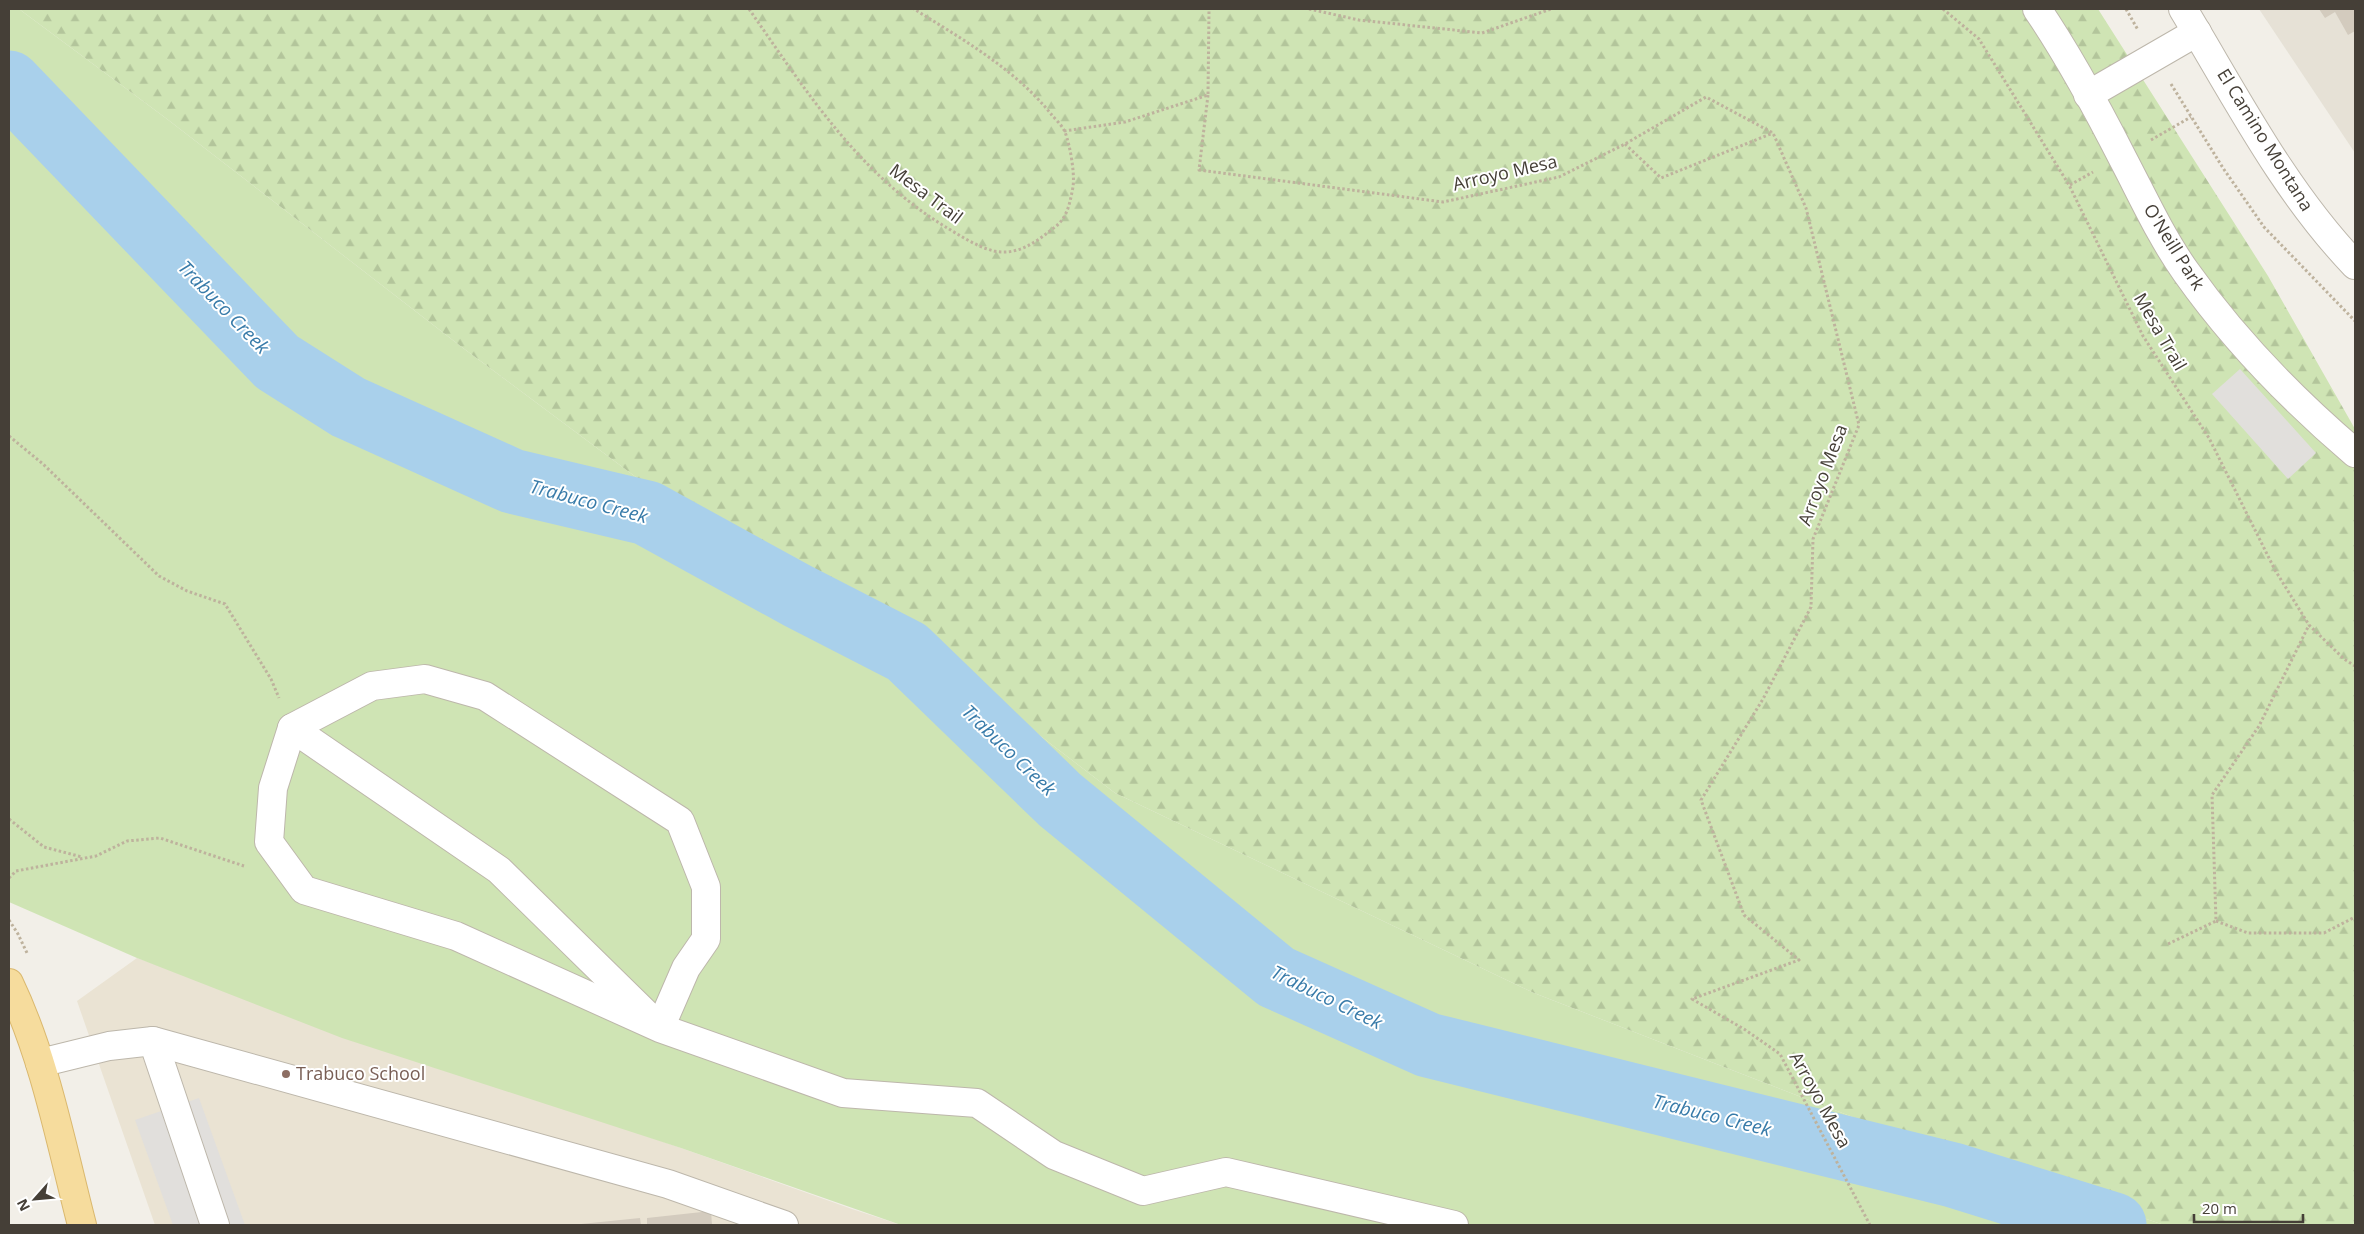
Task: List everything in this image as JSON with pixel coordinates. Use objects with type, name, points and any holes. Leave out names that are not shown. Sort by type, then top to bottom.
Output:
[{"type":"main road","points":[[9,983],[24,1014],[40,1063],[82,1225]]},
{"type":"street","name":"O'Neill Park","points":[[2037,9],[2088,95],[2147,206],[2185,271],[2246,346],[2329,431],[2355,454]]},
{"type":"street","name":"El Camino Montana","points":[[2183,9],[2290,186],[2327,236],[2355,265]]},
{"type":"street","points":[[2088,95],[2197,32]]},
{"type":"street","points":[[660,1028],[686,968],[706,939],[706,887],[680,821],[484,696],[425,679],[372,686],[292,728],[273,788],[269,842],[304,890],[456,936],[660,1028],[843,1092],[977,1102],[1054,1155],[1143,1191],[1226,1172],[1454,1225]]},
{"type":"street","points":[[292,728],[500,870],[660,1028]]},
{"type":"street","points":[[153,1041],[215,1225]]},
{"type":"street","points":[[40,1063],[109,1046],[153,1041],[668,1184],[784,1225]]},
{"type":"path","name":"Mesa Trail","points":[[749,9],[819,108],[851,147],[888,186],[927,216],[961,237],[995,251],[1019,250],[1036,242],[1059,225],[1070,208],[1074,177],[1064,131],[1034,93],[975,47],[914,9]]},
{"type":"path","points":[[1064,131],[1125,122],[1208,94],[1209,9]]},
{"type":"path","points":[[1309,9],[1359,20],[1482,32],[1550,9]]},
{"type":"path","name":"Mesa Trail","points":[[1943,9],[1979,39],[2070,185],[2143,336],[2209,438],[2275,570],[2309,625],[2344,660],[2355,666]]},
{"type":"path","points":[[2155,57],[2222,168],[2264,227],[2355,321]]},
{"type":"path","name":"Arroyo Mesa","points":[[1208,94],[1199,170],[1443,202],[1559,177],[1625,144],[1706,97],[1773,133],[1806,208],[1859,425],[1813,539],[1811,607],[1763,699],[1701,800],[1744,915],[1799,960],[1692,999],[1744,1029],[1780,1054],[1870,1225]]},
{"type":"path","points":[[2122,156],[2191,117]]},
{"type":"path","points":[[1625,144],[1661,178],[1773,133]]},
{"type":"path","points":[[9,436],[42,464],[159,576],[187,591],[226,604],[271,679],[292,728]]},
{"type":"path","points":[[2216,921],[2212,795],[2259,726],[2309,625]]},
{"type":"path","points":[[9,820],[44,847],[84,858]]},
{"type":"path","points":[[9,878],[16,871],[96,856],[127,841],[160,838],[253,870]]},
{"type":"path","points":[[2168,944],[2216,921],[2248,933],[2324,933],[2355,917]]},
{"type":"shaded area","points":[[2259,9],[2355,9],[2355,153]]},
{"type":"shaded area","points":[[2240,369],[2316,453],[2288,479],[2212,394]]},
{"type":"shaded area","name":"Trabuco School","points":[[137,958],[901,1225],[155,1225],[77,1001]]},
{"type":"shaded area","points":[[199,1098],[245,1225],[173,1225],[135,1120]]},
{"type":"green space","points":[[9,9],[19,9],[167,119],[463,348],[688,516],[920,644],[1115,793],[1534,993],[1886,1130],[2164,1225],[901,1225],[681,1148],[342,1038],[137,958],[9,902]]},
{"type":"green space","points":[[19,9],[2098,9],[2268,276],[2355,429],[2355,1225],[2164,1225],[1886,1130],[1534,993],[1115,793],[920,644],[688,516],[463,348],[167,119]]},
{"type":"building","points":[[2319,9],[2355,9],[2355,31],[2348,35],[2335,12],[2325,18]]},
{"type":"building","points":[[711,1211],[712,1225],[647,1225],[647,1218]]},
{"type":"building","points":[[640,1218],[641,1225],[581,1225],[581,1224]]},
{"type":"waterway","name":"Trabuco Creek","points":[[9,83],[277,362],[348,407],[512,481],[647,513],[798,596],[907,652],[1060,800],[1276,977],[1428,1045],[1953,1175],[2114,1225]]},
{"type":"place","name":"Trabuco School","points":[[286,1074]]}]
